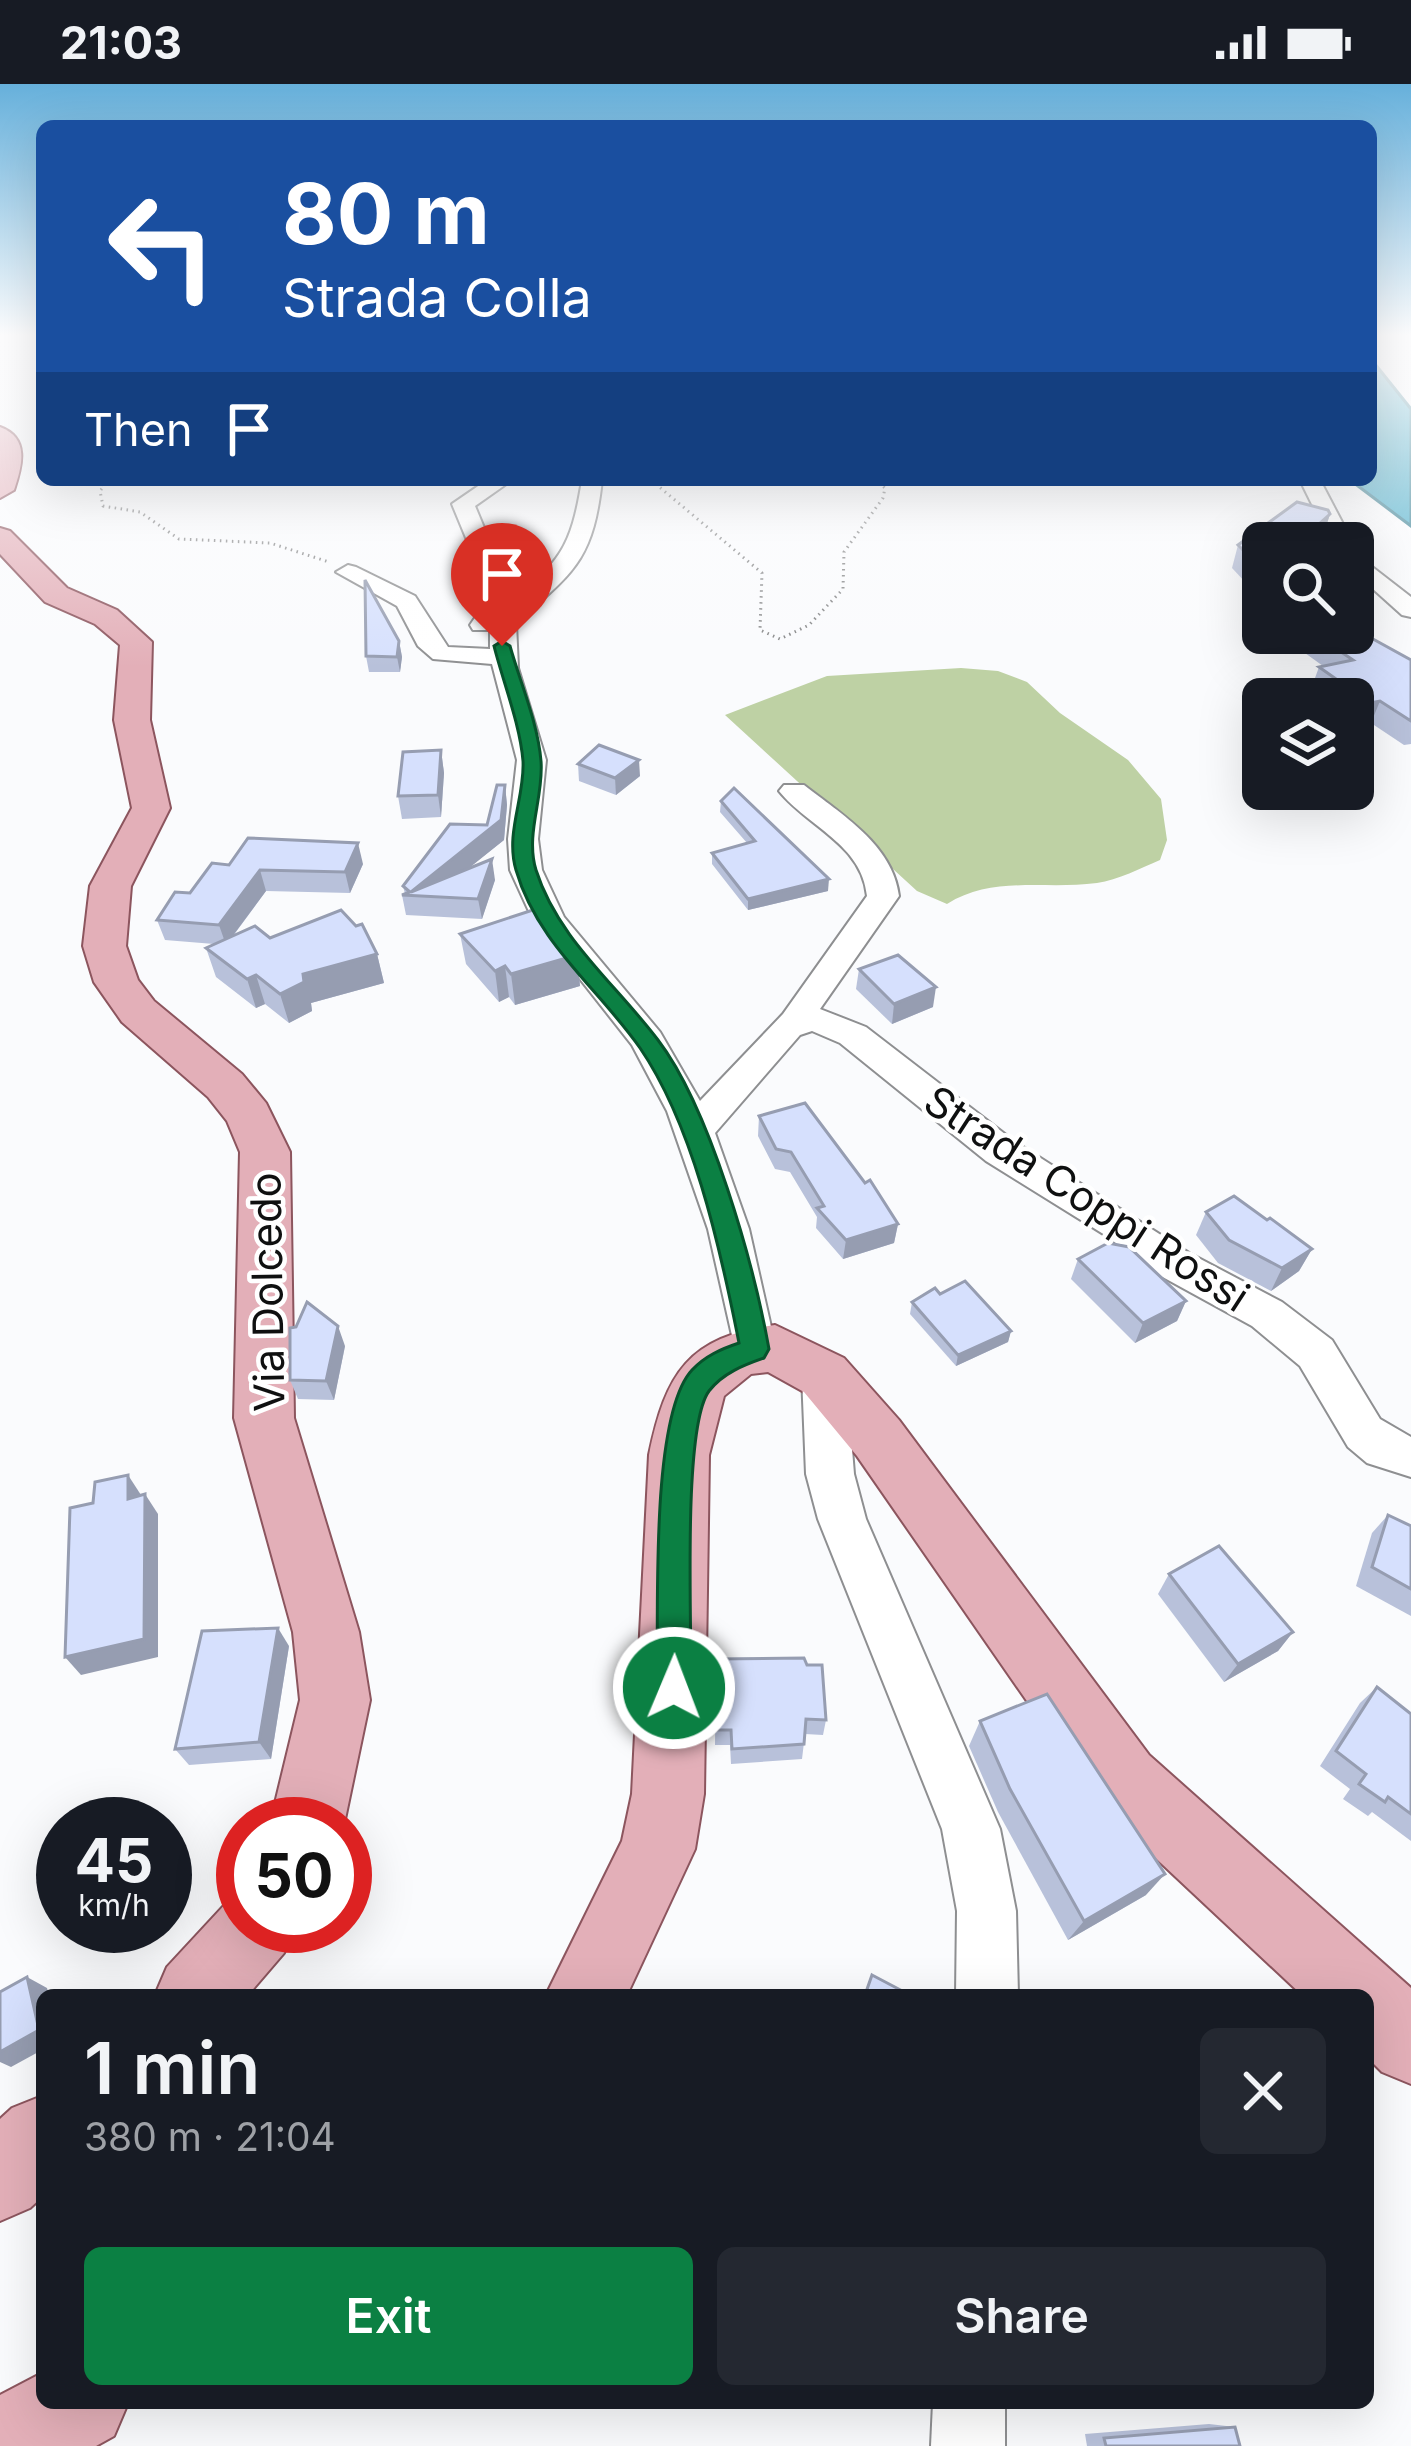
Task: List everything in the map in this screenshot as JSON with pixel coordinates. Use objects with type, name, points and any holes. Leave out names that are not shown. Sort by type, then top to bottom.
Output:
[{"type":"main road","points":[[2,478],[10,460],[8,447]]},
{"type":"main road","name":"Via Dolcedo","points":[[0,537],[56,595],[106,617],[136,642],[131,720],[151,808],[116,868],[108,895],[103,925],[111,977],[133,1011],[236,1094],[254,1118],[266,1153],[264,1418],[326,1632],[335,1700],[313,1797]]},
{"type":"main road","points":[[589,1989],[658,1849],[668,1794],[679,1455],[688,1404],[700,1381],[727,1359],[754,1349],[776,1348],[824,1375],[878,1438],[1124,1780],[1353,1989]]},
{"type":"main road","points":[[200,1989],[233,1953]]},
{"type":"main road","points":[[1374,2008],[1411,2043]]},
{"type":"main road","points":[[0,2178],[36,2144]]},
{"type":"main road","points":[[2,2446],[70,2409]]},
{"type":"street","points":[[492,486],[463,504],[487,562],[509,584],[481,628],[479,650],[493,656]]},
{"type":"street","points":[[591,486],[581,538],[556,571],[504,621],[493,656],[532,761],[522,843],[535,893],[550,926],[644,1034],[694,1132],[736,1261],[754,1349]]},
{"type":"street","points":[[1313,486],[1331,522]]},
{"type":"street","points":[[348,572],[407,601],[431,646],[442,654],[493,656]]},
{"type":"street","points":[[1374,577],[1411,610]]},
{"type":"street","points":[[694,1132],[787,1028],[801,1019],[801,1010],[883,896],[885,879],[875,862],[794,791]]},
{"type":"street","name":"Strada Coppi Rossi","points":[[801,1019],[818,1020],[853,1035],[1000,1151],[1119,1223],[1174,1264],[1296,1335],[1316,1353],[1364,1433],[1384,1449],[1411,1457]]},
{"type":"street","points":[[824,1375],[830,1474],[842,1519],[971,1828],[984,1870],[987,1989]]},
{"type":"street","points":[[968,2446],[969,2409]]},
{"type":"path","points":[[104,486],[100,491],[103,506],[140,512],[179,539],[270,543],[348,572]]},
{"type":"path","points":[[658,486],[762,573],[766,584],[759,608],[760,629],[780,639],[809,625],[843,589],[844,553],[883,498],[883,486]]},
{"type":"green space","points":[[961,668],[998,671],[1027,682],[1060,713],[1128,760],[1161,799],[1167,840],[1160,860],[1105,881],[1001,886],[947,904],[917,891],[725,715],[827,676]]},
{"type":"water","points":[[1377,447],[1411,447],[1411,526],[1358,486],[1377,486]]},
{"type":"building","points":[[1297,502],[1330,514],[1321,522],[1270,522]]},
{"type":"building","points":[[365,580],[399,641],[397,657],[366,656]]},
{"type":"building","points":[[1374,640],[1411,660],[1411,721],[1380,701],[1374,702],[1374,678],[1335,678],[1319,667],[1353,660],[1344,654],[1374,654]]},
{"type":"building","points":[[599,745],[639,760],[615,778],[578,764]]},
{"type":"building","points":[[441,750],[438,795],[398,796],[403,752]]},
{"type":"building","points":[[497,785],[505,785],[501,820],[411,892],[492,859],[478,899],[402,895],[410,892],[403,886],[450,824],[487,825]]},
{"type":"building","points":[[734,788],[829,879],[748,899],[712,853],[755,841],[721,801]]},
{"type":"building","points":[[248,838],[358,843],[345,872],[260,870],[219,925],[157,920],[175,892],[190,893],[212,863],[229,865]]},
{"type":"building","points":[[539,908],[577,955],[511,974],[505,966],[495,971],[460,934]]},
{"type":"building","points":[[341,910],[356,926],[362,924],[377,954],[303,974],[304,982],[280,994],[256,975],[247,979],[206,948],[255,926],[270,938]]},
{"type":"building","points":[[898,955],[936,987],[894,1004],[859,969]]},
{"type":"building","points":[[805,1103],[865,1183],[870,1180],[898,1224],[846,1240],[817,1208],[824,1206],[791,1152],[776,1149],[759,1116]]},
{"type":"building","points":[[1234,1196],[1312,1249],[1282,1268],[1229,1240],[1206,1212]]},
{"type":"building","points":[[1108,1243],[1129,1247],[1186,1301],[1143,1323],[1078,1259]]},
{"type":"building","points":[[965,1281],[1011,1331],[958,1355],[912,1302],[935,1288],[940,1294]]},
{"type":"building","points":[[307,1302],[338,1326],[326,1381],[290,1380],[290,1328],[296,1327]]},
{"type":"building","points":[[128,1475],[128,1499],[145,1494],[144,1639],[65,1657],[70,1508],[93,1503],[95,1482]]},
{"type":"building","points":[[1388,1515],[1411,1526],[1411,1589],[1372,1567]]},
{"type":"building","points":[[1219,1546],[1293,1632],[1238,1664],[1169,1574]]},
{"type":"building","points":[[278,1628],[259,1742],[175,1749],[202,1631]]},
{"type":"building","points":[[804,1658],[807,1665],[822,1665],[826,1720],[806,1719],[804,1744],[732,1749],[731,1730],[715,1730],[716,1659]]},
{"type":"building","points":[[1377,1687],[1411,1714],[1411,1814],[1359,1784],[1366,1774],[1336,1751]]},
{"type":"building","points":[[1047,1694],[1165,1874],[1084,1921],[1010,1789],[980,1721]]},
{"type":"building","points":[[872,1975],[899,1989],[867,1989]]},
{"type":"building","points":[[27,1977],[36,2032],[0,2052],[0,1992]]},
{"type":"building","points":[[1235,2427],[1240,2446],[1106,2446],[1104,2438]]},
{"type":"route","points":[[502,646],[532,761],[522,843],[525,868],[550,926],[644,1034],[694,1132],[736,1261],[752,1333],[754,1349],[727,1359],[700,1381],[688,1404],[679,1455],[674,1688]]}]
